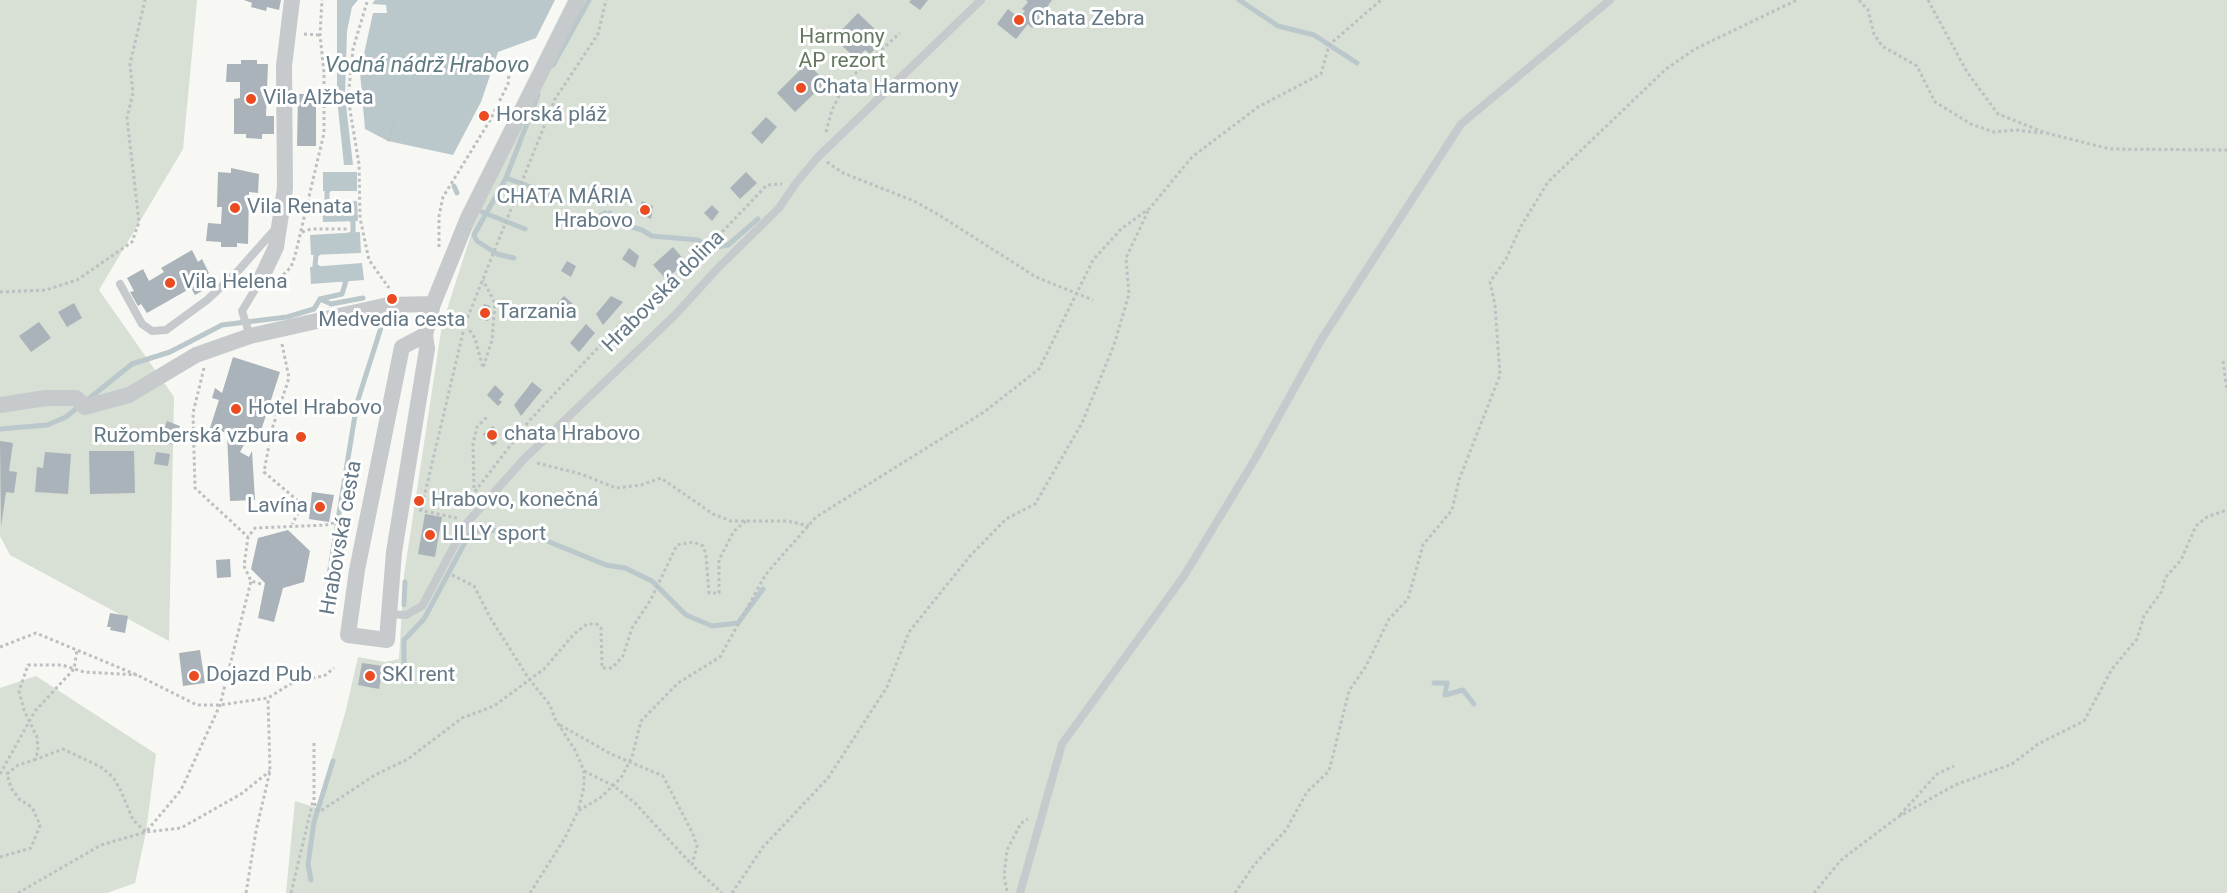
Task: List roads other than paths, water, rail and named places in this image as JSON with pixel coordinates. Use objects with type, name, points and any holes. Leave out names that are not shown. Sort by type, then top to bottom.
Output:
[{"type":"street","points":[[259,283],[276,247],[285,188],[284,66],[292,0]]},
{"type":"street","name":"Hrabovská cesta","points":[[425,335],[402,347],[357,570],[348,635],[387,640],[394,552],[427,349],[425,335],[433,304],[468,218],[577,0]]},
{"type":"street","points":[[0,405],[46,398],[81,403],[129,395],[196,355],[248,332],[279,331],[386,306],[433,304]]},
{"type":"lane","name":"Hrabovská dolina","points":[[390,614],[406,615],[422,606],[466,524],[524,459],[674,316],[710,276],[779,208],[796,183],[820,156],[981,0]]},
{"type":"lane","points":[[1020,893],[1062,744],[1184,576],[1255,459],[1321,340],[1461,124],[1610,0]]},
{"type":"lane","points":[[120,284],[142,324],[152,331],[166,330],[215,293],[279,224]]},
{"type":"lane","points":[[248,332],[242,311],[259,283]]},
{"type":"water","name":"Vodná nádrž Hrabovo","points":[[337,0],[358,0],[352,7],[347,31],[345,96],[353,165],[344,165],[337,99]]},
{"type":"water","name":"Vodná nádrž Hrabovo","points":[[375,0],[555,0],[536,38],[498,52],[481,102],[453,155],[388,141],[365,129],[360,72],[373,13],[387,13],[386,5],[372,4]]},
{"type":"water","points":[[323,172],[357,172],[357,191],[323,191]]},
{"type":"water","points":[[357,201],[358,221],[323,222],[322,203]]},
{"type":"water","points":[[360,232],[361,253],[311,255],[310,235]]},
{"type":"water","points":[[362,263],[364,280],[311,284],[310,267]]},
{"type":"waterway","points":[[553,65],[589,0]]},
{"type":"waterway","points":[[1239,0],[1278,26],[1314,35],[1357,63]]},
{"type":"waterway","points":[[514,258],[497,254],[477,241],[474,235],[506,178],[538,95]]},
{"type":"waterway","points":[[506,178],[542,191],[563,203]]},
{"type":"waterway","points":[[454,186],[457,193]]},
{"type":"waterway","points":[[332,187],[327,191],[327,203],[332,206]]},
{"type":"waterway","points":[[482,212],[525,229]]},
{"type":"waterway","points":[[600,216],[605,213],[606,218],[610,213],[612,220],[618,217],[618,223],[642,230],[652,236],[698,240],[705,245]]},
{"type":"waterway","points":[[348,236],[353,233],[353,221],[349,218]]},
{"type":"waterway","points":[[711,248],[728,245],[758,219]]},
{"type":"waterway","points":[[320,269],[315,266],[316,255],[321,251]]},
{"type":"waterway","points":[[342,279],[346,281],[342,294],[320,299],[331,304],[363,298]]},
{"type":"waterway","points":[[0,429],[47,425],[66,417],[132,364],[170,352],[222,325],[287,317],[314,309],[320,299]]},
{"type":"waterway","points":[[327,587],[357,403],[386,312]]},
{"type":"waterway","points":[[412,671],[404,665],[404,640],[424,619],[471,531],[520,530],[606,565],[625,568],[652,581],[686,615],[712,626],[738,623],[763,589]]},
{"type":"waterway","points":[[404,605],[405,582]]},
{"type":"waterway","points":[[398,674],[404,665]]},
{"type":"waterway","points":[[1434,683],[1447,683],[1445,695],[1463,690],[1474,704]]},
{"type":"waterway","points":[[311,880],[308,864],[314,822],[333,761]]},
{"type":"place","name":"Chata Zebra","points":[[1019,20]]},
{"type":"place","name":"Chata Harmony","points":[[801,88]]},
{"type":"place","name":"Vila Alžbeta","points":[[251,99]]},
{"type":"place","name":"Horská pláž","points":[[484,116]]},
{"type":"place","name":"Vila Renata","points":[[235,208]]},
{"type":"place","name":"CHATA MÁRIA Hrabovo","points":[[645,210]]},
{"type":"place","name":"Vila Helena","points":[[170,283]]},
{"type":"place","name":"Medvedia cesta","points":[[392,299]]},
{"type":"place","name":"Tarzania","points":[[485,313]]},
{"type":"place","name":"Hotel Hrabovo","points":[[236,409]]},
{"type":"place","name":"chata Hrabovo","points":[[492,435]]},
{"type":"place","name":"Ružomberská vzbura","points":[[301,437]]},
{"type":"place","name":"Hrabovo, konečná","points":[[419,501]]},
{"type":"place","name":"Lavína","points":[[320,507]]},
{"type":"place","name":"LILLY sport","points":[[430,535]]},
{"type":"place","name":"Dojazd Pub","points":[[194,676]]},
{"type":"place","name":"SKI rent","points":[[370,676]]},
{"type":"park label","name":"Harmony AP rezort","points":[[842,50]]}]
